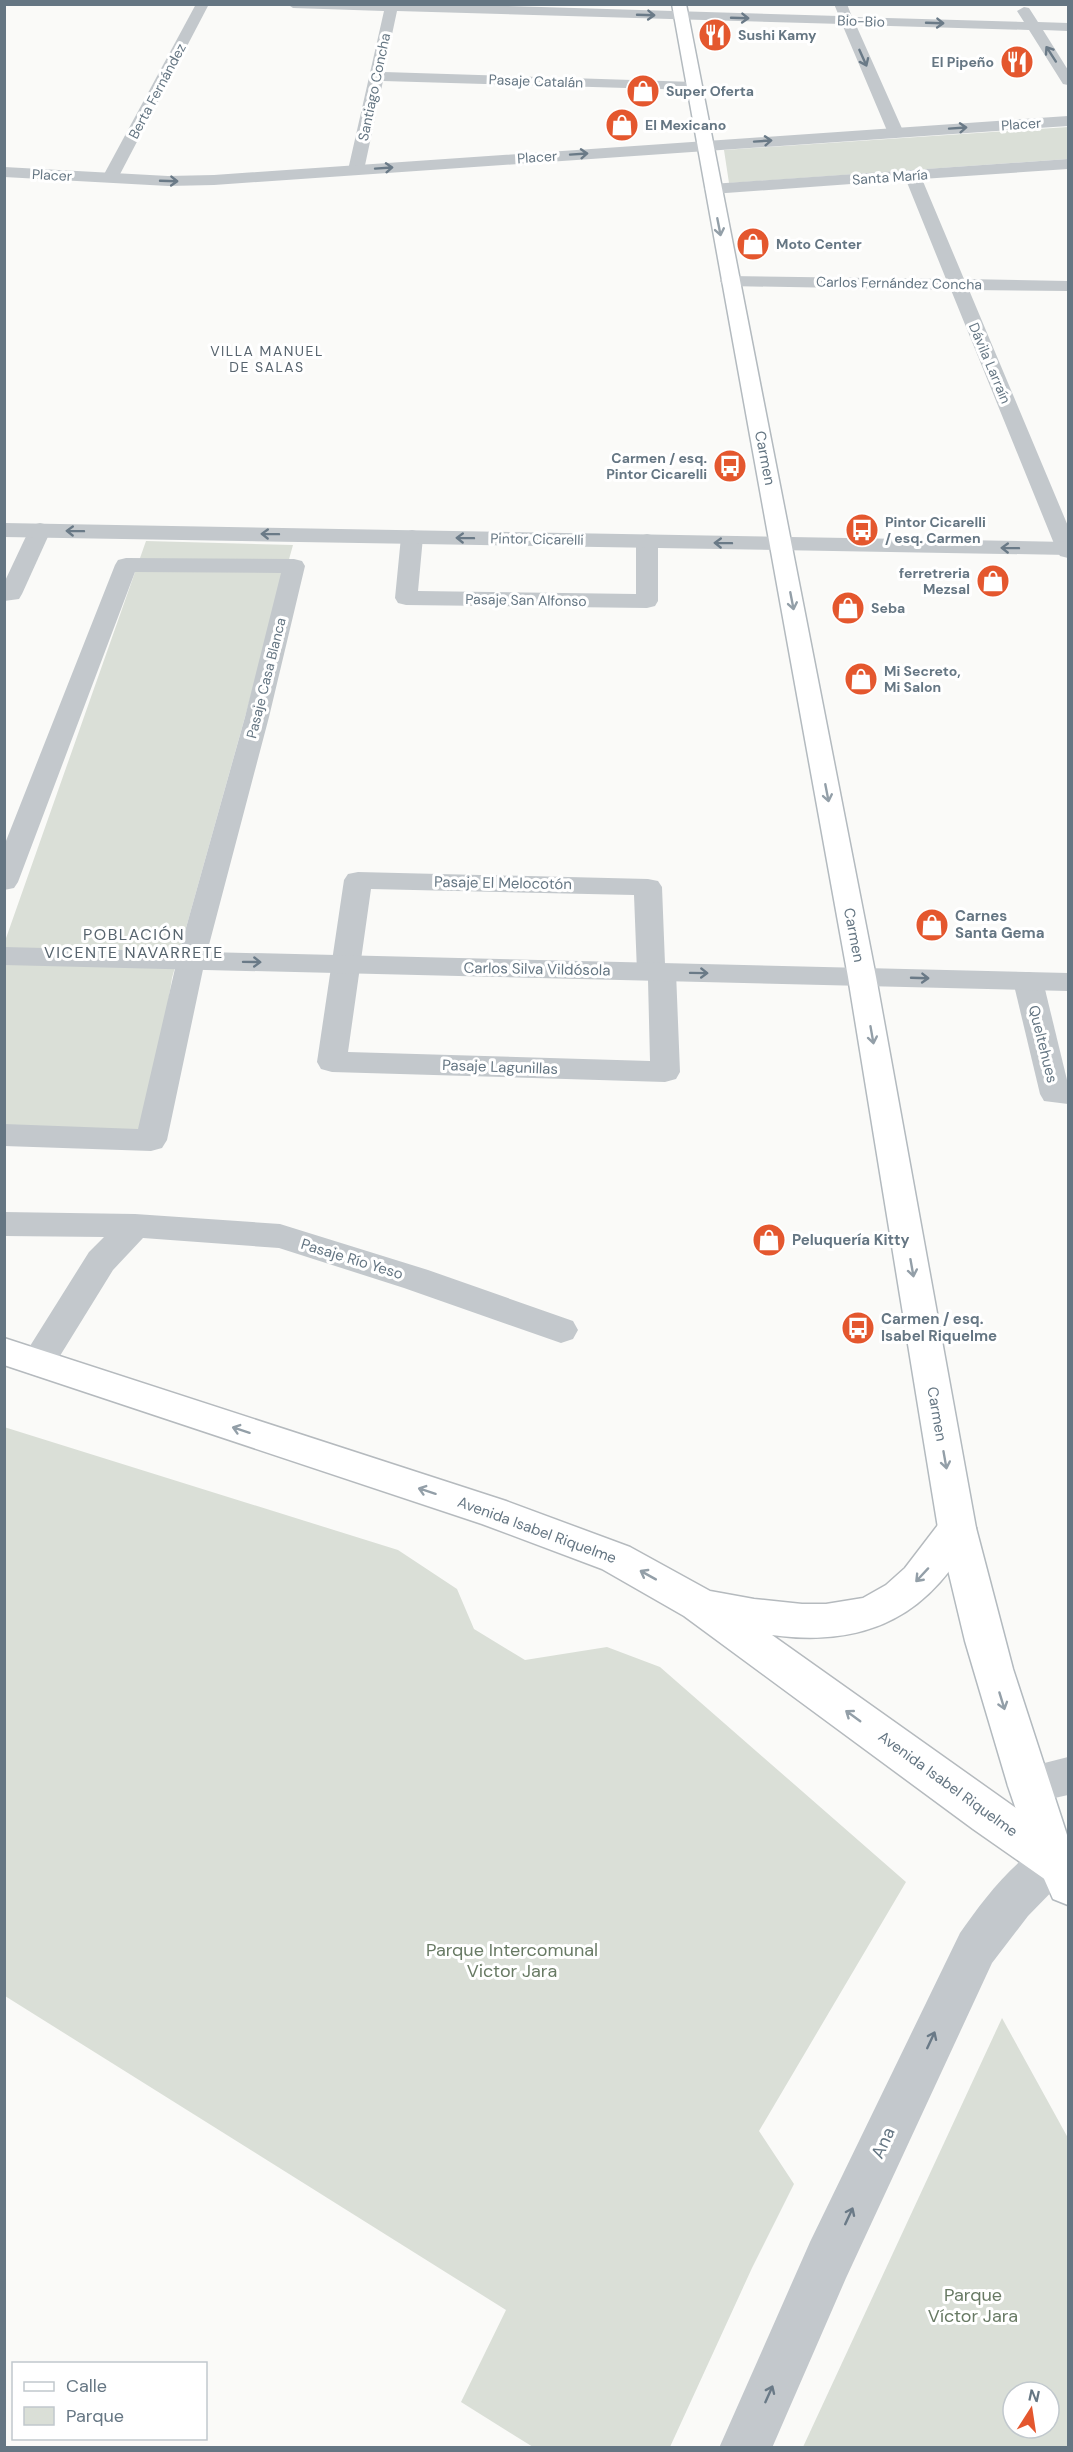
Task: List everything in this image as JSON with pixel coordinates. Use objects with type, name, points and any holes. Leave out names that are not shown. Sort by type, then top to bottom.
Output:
[{"type":"main road","name":"Carmen","points":[[680,10],[729,281],[862,977],[957,1528],[985,1645],[1028,1785],[1064,1871]]},
{"type":"main road","name":"Avenida Isabel Riquelme","points":[[21,1356],[568,1539],[616,1558],[698,1604],[1064,1871]]},
{"type":"main road","points":[[698,1604],[738,1614],[777,1620],[836,1619],[875,1611],[899,1597],[917,1582],[938,1559],[957,1528]]},
{"type":"street","name":"Berta Fernández","points":[[110,178],[203,4]]},
{"type":"street","name":"Bio-Bio","points":[[293,4],[680,10],[847,21],[1068,27]]},
{"type":"street","points":[[840,4],[896,132]]},
{"type":"street","points":[[1020,4],[1068,81]]},
{"type":"street","name":"Santiago Concha","points":[[356,170],[392,6]]},
{"type":"street","name":"Pasaje Catalán","points":[[377,76],[694,86]]},
{"type":"street","name":"Placer","points":[[4,172],[193,181],[1068,121]]},
{"type":"street","name":"Santa María","points":[[712,189],[1068,164]]},
{"type":"street","name":"Dávila Larraín","points":[[912,175],[1068,550]]},
{"type":"street","name":"Carlos Fernández Concha","points":[[729,281],[1068,286]]},
{"type":"street","name":"Pintor Cicarelli","points":[[4,530],[1068,550]]},
{"type":"street","points":[[4,594],[11,594],[40,530]]},
{"type":"street","name":"Pasaje San Alfonso","points":[[412,537],[406,598],[647,601],[648,541]]},
{"type":"street","name":"Pasaje Casa Blanca","points":[[4,882],[126,565],[294,566],[257,717],[191,960],[151,1140],[4,1136]]},
{"type":"street","name":"Pasaje El Melocotón","points":[[345,964],[358,880],[564,884],[648,887],[656,972]]},
{"type":"street","name":"Carlos Silva Vildósola","points":[[4,956],[1068,982]]},
{"type":"street","name":"Pasaje Lagunillas","points":[[345,964],[332,1062],[665,1072],[656,972]]},
{"type":"street","name":"Queltehues","points":[[1028,981],[1055,1094],[1068,1094]]},
{"type":"street","name":"Pasaje Río Yeso","points":[[4,1224],[135,1226],[280,1236],[416,1279],[561,1330]]},
{"type":"street","points":[[21,1356],[101,1262],[135,1226]]},
{"type":"street","points":[[1028,1785],[1068,1776]]},
{"type":"street","name":"Ana","points":[[745,2448],[828,2260],[976,1948],[996,1918],[1025,1886],[1064,1871]]},
{"type":"green space","points":[[1068,127],[1068,159],[729,183],[724,150]]},
{"type":"green space","points":[[146,541],[293,545],[172,978],[147,1131],[5,1126],[5,941]]},
{"type":"green space","name":"Parque Intercomunal Victor Jara","points":[[4,1427],[398,1550],[457,1589],[474,1629],[525,1660],[607,1647],[660,1667],[906,1882],[759,2131],[794,2184],[752,2268],[670,2447],[533,2447],[461,2402],[506,2310],[5,1996]]},
{"type":"green space","name":"Parque Víctor Jara","points":[[1002,2018],[1068,2138],[1068,2447],[803,2447]]},
{"type":"place","name":"Sushi Kamy","points":[[715,35]]},
{"type":"place","name":"El Pipeño","points":[[1017,62]]},
{"type":"place","name":"Super Oferta","points":[[643,91]]},
{"type":"place","name":"El Mexicano","points":[[622,125]]},
{"type":"place","name":"Moto Center","points":[[753,244]]},
{"type":"place","name":"Carmen / esq. Pintor Cicarelli","points":[[730,466]]},
{"type":"place","name":"Pintor Cicarelli / esq. Carmen","points":[[862,530]]},
{"type":"place","name":"ferretreria Mezsal","points":[[993,581]]},
{"type":"place","name":"Seba","points":[[848,608]]},
{"type":"place","name":"Mi Secreto, Mi Salon","points":[[861,679]]},
{"type":"place","name":"Carnes Santa Gema","points":[[932,925]]},
{"type":"place","name":"Peluquería Kitty","points":[[769,1240]]},
{"type":"place","name":"Carmen / esq. Isabel Riquelme","points":[[858,1328]]},
{"type":"district","name":"VILLA MANUEL DE SALAS","points":[[267,360]]},
{"type":"district","name":"POBLACIÓN VICENTE NAVARRETE","points":[[134,943]]}]
